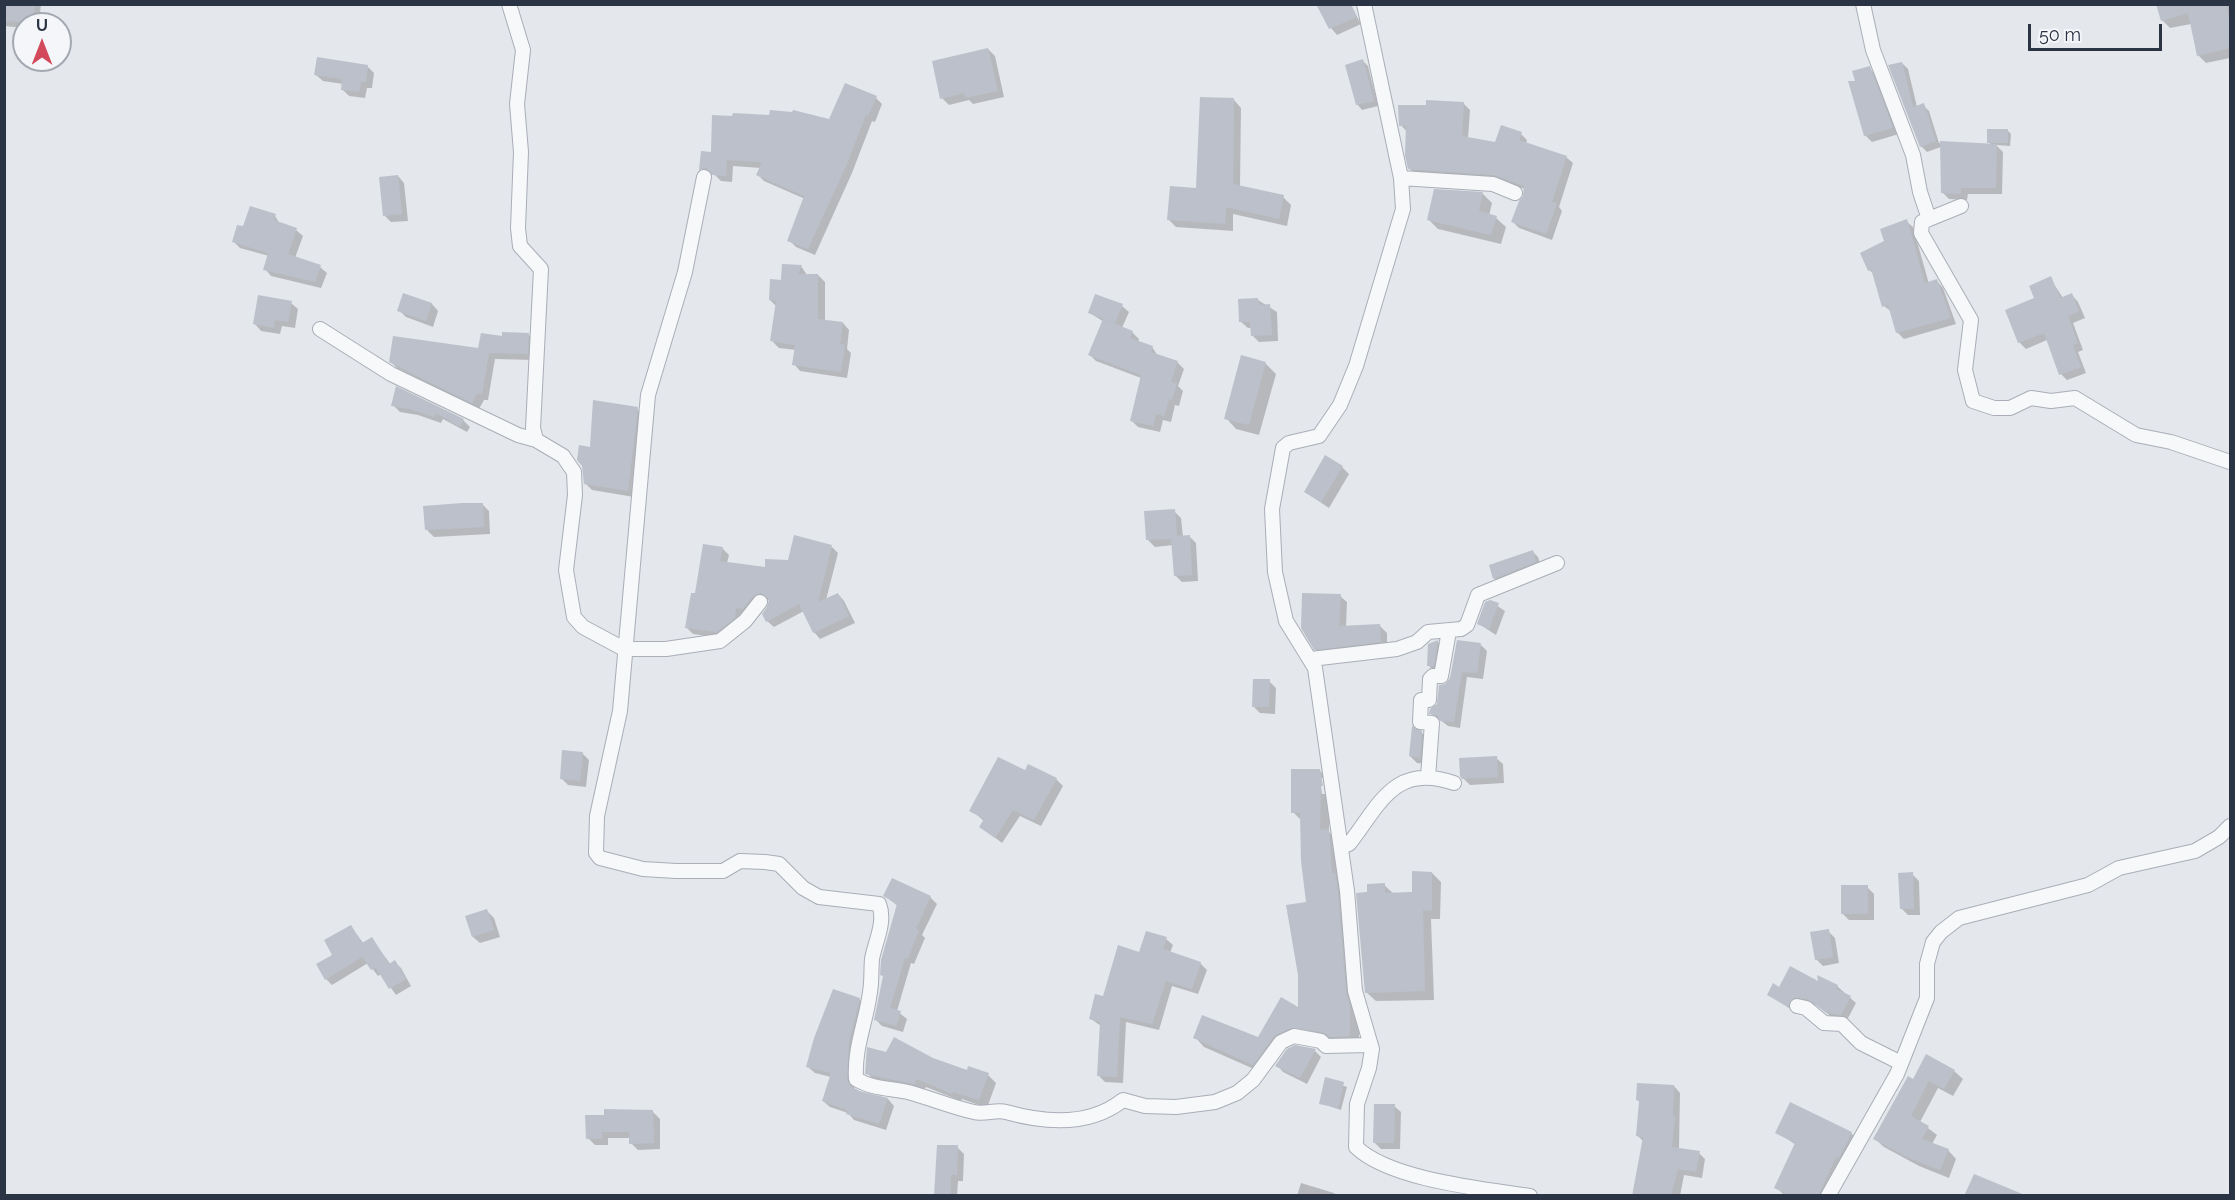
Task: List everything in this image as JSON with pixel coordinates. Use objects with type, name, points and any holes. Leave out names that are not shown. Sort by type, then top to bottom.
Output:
[{"type":"street","points":[[509,4],[523,50],[517,104],[520,152],[520,246],[541,269],[533,428],[536,440]]},
{"type":"street","points":[[1364,4],[1401,178],[1402,209],[1356,366],[1340,405],[1319,436],[1289,443],[1283,448],[1277,471],[1272,509],[1275,572],[1286,621],[1315,668],[1341,847],[1355,991],[1371,1045],[1372,1055],[1355,1115],[1356,1147],[1362,1153],[1417,1176],[1530,1196]]},
{"type":"street","points":[[1863,4],[1873,50],[1914,155],[1920,192],[1929,219]]},
{"type":"street","points":[[704,177],[685,272],[648,395],[620,711],[597,816],[596,853],[600,858],[623,864],[676,871],[723,871],[740,861],[779,864],[803,888],[819,897],[879,904],[882,911],[878,942],[872,958],[870,992],[855,1057],[856,1079],[869,1088],[886,1087],[976,1113],[1004,1111],[1035,1120],[1070,1121],[1109,1112],[1123,1101],[1145,1106],[1176,1107],[1215,1102],[1237,1093],[1252,1080],[1281,1042],[1294,1036],[1321,1041],[1326,1046],[1371,1045]]},
{"type":"street","points":[[1401,178],[1493,184],[1515,193]]},
{"type":"street","points":[[1961,206],[1922,222],[1921,233],[1971,320],[1965,370],[1973,401],[1994,408],[2010,408],[2031,398],[2050,401],[2075,398],[2136,435],[2171,442],[2230,462]]},
{"type":"street","points":[[320,329],[391,374],[518,435],[536,440],[563,456],[574,472],[575,495],[566,554],[574,617],[583,627],[624,649],[666,649],[720,641],[745,621],[760,602]]},
{"type":"street","points":[[1311,659],[1397,649],[1417,642],[1428,632],[1449,631],[1467,625],[1478,595],[1557,563]]},
{"type":"street","points":[[1428,777],[1432,723],[1420,722],[1421,700],[1429,700],[1430,679],[1433,675],[1441,676],[1449,631]]},
{"type":"street","points":[[1341,847],[1349,844],[1384,794],[1412,779],[1428,777],[1454,783]]},
{"type":"street","points":[[1828,1196],[1901,1063],[1927,998],[1927,964],[1933,942],[1959,918],[2088,885],[2119,868],[2195,851],[2219,837],[2230,825]]},
{"type":"street","points":[[1797,1006],[1806,1008],[1824,1023],[1842,1024],[1861,1043],[1901,1063]]},
{"type":"building","points":[[6,4],[35,4],[34,12],[12,12],[12,22],[4,21]]},
{"type":"building","points":[[1316,4],[1351,4],[1357,17],[1329,29]]},
{"type":"building","points":[[2156,4],[2226,4],[2230,23],[2230,48],[2197,56],[2188,13],[2161,21]]},
{"type":"building","points":[[988,48],[998,91],[965,98],[964,93],[940,99],[932,61]]},
{"type":"building","points":[[317,57],[368,65],[366,82],[361,82],[359,92],[341,90],[342,79],[314,75]]},
{"type":"building","points":[[1363,59],[1374,101],[1356,105],[1345,65]]},
{"type":"building","points":[[1902,62],[1913,107],[1924,103],[1936,141],[1920,147],[1888,65]]},
{"type":"building","points":[[1870,66],[1893,128],[1864,136],[1848,81],[1855,81],[1852,71]]},
{"type":"building","points":[[845,83],[877,96],[868,116],[866,115],[846,166],[808,249],[787,241],[804,196],[756,175],[762,162],[727,160],[726,176],[713,175],[706,168],[699,170],[701,151],[711,152],[712,115],[732,116],[733,113],[769,115],[770,110],[792,112],[793,110],[829,119]]},
{"type":"building","points":[[1200,97],[1234,98],[1233,184],[1284,195],[1279,219],[1226,207],[1225,224],[1167,220],[1170,186],[1196,188]]},
{"type":"building","points":[[1426,100],[1464,102],[1462,136],[1495,142],[1501,125],[1522,132],[1519,140],[1567,156],[1552,202],[1557,203],[1546,234],[1511,222],[1523,196],[1524,186],[1494,175],[1408,169],[1405,155],[1406,126],[1399,126],[1398,105],[1426,105]]},
{"type":"building","points":[[1987,129],[2008,129],[2008,143],[1987,143]]},
{"type":"building","points":[[1940,141],[1997,144],[1996,188],[1961,188],[1961,194],[1941,193]]},
{"type":"building","points":[[398,175],[402,214],[383,216],[379,177]]},
{"type":"building","points":[[1434,189],[1483,192],[1479,211],[1497,216],[1491,235],[1427,220]]},
{"type":"building","points":[[250,206],[276,214],[274,220],[297,228],[288,254],[321,265],[315,282],[263,270],[268,253],[232,242],[237,225],[243,226]]},
{"type":"building","points":[[1907,219],[1925,283],[1937,279],[1951,318],[1896,333],[1888,305],[1882,307],[1871,269],[1868,271],[1860,253],[1884,241],[1880,229]]},
{"type":"building","points":[[782,264],[802,265],[798,274],[818,274],[818,319],[843,322],[840,344],[845,345],[841,372],[792,365],[795,345],[770,341],[776,301],[769,300],[770,279],[781,280]]},
{"type":"building","points":[[2051,276],[2060,298],[2072,293],[2079,312],[2068,316],[2078,343],[2073,345],[2081,367],[2059,375],[2044,333],[2018,343],[2005,310],[2034,298],[2029,286]]},
{"type":"building","points":[[403,293],[432,303],[426,321],[397,311]]},
{"type":"building","points":[[1095,294],[1123,304],[1115,323],[1088,313]]},
{"type":"building","points":[[258,295],[292,301],[288,322],[275,320],[274,328],[253,324]]},
{"type":"building","points":[[1258,298],[1259,305],[1270,304],[1272,335],[1251,336],[1250,322],[1239,322],[1238,299]]},
{"type":"building","points":[[1103,319],[1133,331],[1130,338],[1153,346],[1151,352],[1178,361],[1171,382],[1177,383],[1172,400],[1169,399],[1164,416],[1156,414],[1153,426],[1130,421],[1141,375],[1088,355]]},
{"type":"building","points":[[502,332],[529,333],[528,354],[489,353],[482,394],[477,394],[472,403],[389,362],[393,336],[478,348],[481,333],[502,336]]},
{"type":"building","points":[[1241,355],[1266,362],[1249,425],[1224,419]]},
{"type":"building","points":[[396,386],[464,419],[460,427],[436,413],[434,417],[410,409],[391,406]]},
{"type":"building","points":[[593,400],[638,407],[628,491],[584,484],[582,466],[577,460],[579,445],[590,447]]},
{"type":"building","points":[[1325,455],[1343,466],[1321,502],[1304,492]]},
{"type":"building","points":[[483,503],[484,527],[425,530],[423,506]]},
{"type":"building","points":[[1175,509],[1177,536],[1190,535],[1192,575],[1174,576],[1171,539],[1146,540],[1144,511]]},
{"type":"building","points":[[794,535],[832,545],[818,602],[838,593],[849,616],[813,633],[799,604],[766,622],[762,614],[769,599],[761,593],[753,596],[743,609],[736,608],[735,618],[717,632],[685,628],[691,593],[695,593],[703,544],[723,547],[720,561],[765,567],[765,559],[788,560]]},
{"type":"building","points":[[1533,550],[1536,562],[1493,579],[1489,565]]},
{"type":"building","points":[[1302,593],[1341,594],[1339,626],[1380,624],[1381,642],[1314,650],[1301,628]]},
{"type":"building","points":[[1490,600],[1499,603],[1489,629],[1477,624],[1485,602]]},
{"type":"building","points":[[1438,640],[1434,666],[1427,666],[1428,644]]},
{"type":"building","points":[[1457,640],[1481,643],[1477,673],[1462,672],[1454,722],[1440,721],[1437,715],[1429,714],[1430,709],[1437,704],[1439,685],[1445,684],[1450,678]]},
{"type":"building","points":[[1253,679],[1270,679],[1269,707],[1252,707]]},
{"type":"building","points":[[1412,726],[1422,731],[1420,758],[1409,756]]},
{"type":"building","points":[[562,750],[583,752],[580,781],[560,779]]},
{"type":"building","points":[[1497,756],[1498,777],[1462,779],[1460,776],[1459,758]]},
{"type":"building","points":[[998,757],[1025,770],[1028,764],[1057,778],[1034,820],[1013,810],[995,838],[979,827],[984,819],[969,811]]},
{"type":"building","points":[[1291,769],[1320,769],[1323,786],[1321,786],[1320,830],[1329,829],[1332,873],[1335,873],[1338,892],[1346,992],[1350,1006],[1350,1036],[1330,1037],[1323,1032],[1291,1028],[1274,1036],[1253,1065],[1193,1038],[1202,1015],[1258,1037],[1281,997],[1298,1007],[1298,975],[1286,905],[1306,902],[1301,861],[1300,813],[1291,813]]},
{"type":"building","points":[[1412,871],[1432,872],[1432,911],[1423,910],[1425,991],[1365,993],[1356,893],[1367,892],[1367,884],[1385,883],[1385,893],[1412,892]]},
{"type":"building","points":[[1913,872],[1914,909],[1900,909],[1898,873]]},
{"type":"building","points":[[892,878],[931,896],[916,929],[919,930],[908,959],[905,958],[890,1008],[901,1011],[896,1026],[874,1020],[883,976],[880,975],[881,960],[897,904],[883,896]]},
{"type":"building","points":[[1841,885],[1868,885],[1868,914],[1841,914]]},
{"type":"building","points":[[487,909],[494,930],[472,937],[465,916]]},
{"type":"building","points":[[351,925],[362,943],[372,937],[389,964],[395,960],[406,979],[389,989],[376,968],[371,970],[362,957],[325,980],[316,964],[332,955],[324,940]]},
{"type":"building","points":[[1829,929],[1833,957],[1815,960],[1810,932]]},
{"type":"building","points":[[1146,931],[1167,937],[1163,949],[1201,962],[1192,989],[1166,981],[1152,1024],[1120,1017],[1117,1077],[1097,1076],[1100,1022],[1089,1019],[1095,994],[1103,996],[1118,945],[1139,952]]},
{"type":"building","points":[[1790,966],[1818,981],[1817,975],[1838,985],[1836,989],[1851,996],[1841,1015],[1825,1012],[1808,999],[1794,998],[1788,1007],[1767,995],[1773,983],[1779,987]]},
{"type":"building","points":[[833,989],[860,998],[849,1042],[847,1080],[851,1087],[859,1091],[888,1098],[879,1124],[846,1114],[847,1110],[822,1101],[831,1073],[806,1067],[814,1038]]},
{"type":"building","points":[[894,1037],[933,1058],[967,1070],[968,1066],[989,1073],[979,1100],[953,1092],[952,1094],[917,1079],[914,1084],[865,1074],[867,1047],[886,1052]]},
{"type":"building","points":[[1295,1045],[1316,1049],[1300,1078],[1275,1066],[1287,1049]]},
{"type":"building","points":[[1926,1054],[1955,1070],[1944,1089],[1929,1081],[1911,1116],[1929,1126],[1922,1139],[1949,1149],[1940,1170],[1909,1158],[1873,1139],[1908,1076],[1913,1079]]},
{"type":"building","points":[[1325,1077],[1344,1082],[1338,1108],[1319,1104]]},
{"type":"building","points":[[1637,1083],[1674,1085],[1673,1116],[1675,1117],[1672,1147],[1700,1151],[1696,1172],[1678,1169],[1671,1196],[1632,1196],[1643,1137],[1636,1136],[1639,1101],[1636,1100]]},
{"type":"building","points":[[1790,1102],[1852,1132],[1839,1158],[1836,1157],[1818,1196],[1791,1196],[1774,1188],[1795,1143],[1775,1133]]},
{"type":"building","points":[[1374,1104],[1395,1104],[1394,1143],[1373,1143]]},
{"type":"building","points":[[604,1109],[653,1110],[654,1143],[629,1144],[629,1132],[602,1132],[602,1139],[586,1139],[585,1115],[604,1115]]},
{"type":"building","points":[[937,1145],[958,1145],[957,1175],[951,1175],[951,1196],[934,1196]]},
{"type":"building","points":[[1974,1174],[2025,1195],[2025,1196],[1964,1196]]}]
